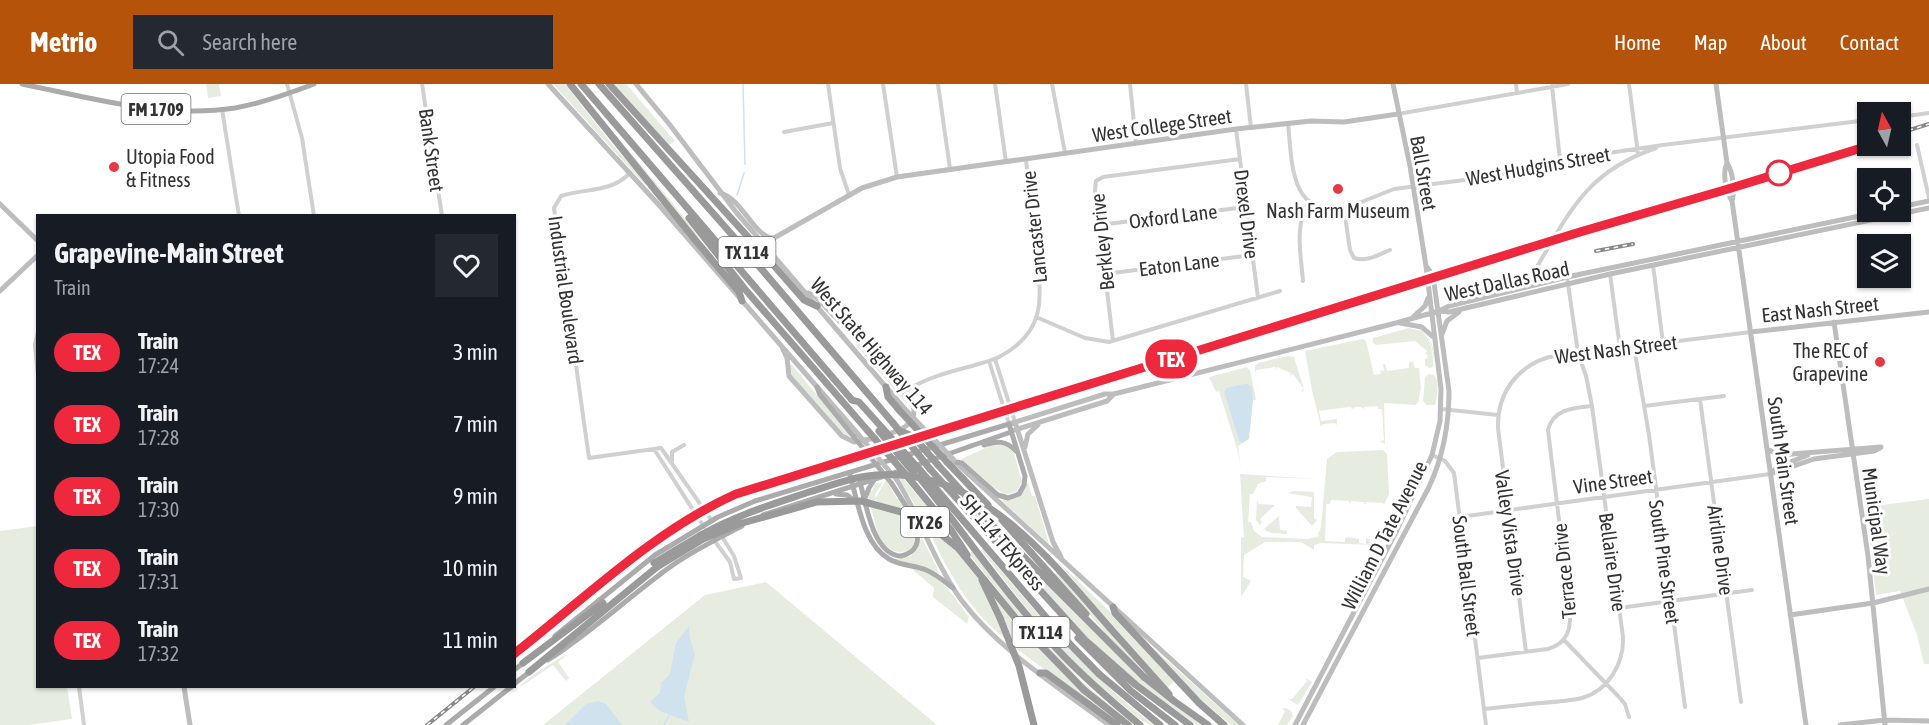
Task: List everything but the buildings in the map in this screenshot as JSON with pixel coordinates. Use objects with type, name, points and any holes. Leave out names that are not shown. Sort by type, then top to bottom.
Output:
[{"type":"highway","points":[[570,84],[739,292],[742,301]]},
{"type":"highway","name":"TX 114","points":[[581,84],[852,400],[917,471],[1017,603],[1055,648],[1140,725]]},
{"type":"highway","name":"TX 114","points":[[599,84],[901,431],[930,469],[1074,628],[1144,692],[1190,725]]},
{"type":"highway","points":[[609,84],[804,300],[818,306]]},
{"type":"highway","points":[[681,202],[686,213],[717,256],[907,476],[961,545],[988,590],[1000,618],[1019,666],[1034,725]]},
{"type":"highway","points":[[886,387],[888,398],[902,409],[952,462],[1099,629],[1102,636]]},
{"type":"highway","points":[[901,431],[914,437],[993,527],[1102,636],[1174,702],[1207,725]]},
{"type":"highway","name":"SH 114 TEXpress","points":[[917,471],[1077,651],[1125,697],[1161,725]]},
{"type":"highway","points":[[523,663],[656,562],[727,521],[759,508],[853,479],[888,475],[920,477],[958,490],[1009,522],[1053,563],[1162,687],[1207,725]]},
{"type":"highway","name":"TX 26","points":[[529,672],[657,567],[702,537],[817,502],[861,501],[906,513],[932,527],[958,548],[1022,626],[1083,690],[1128,725]]},
{"type":"highway","name":"SH 114 TEXpress","points":[[1008,553],[1011,564],[1083,644],[1131,691],[1175,725]]},
{"type":"highway","points":[[1113,607],[1115,613],[1179,682],[1224,725]]},
{"type":"highway","points":[[1040,673],[1046,673],[1117,725]]},
{"type":"main road","name":"FM 1709","points":[[22,84],[149,109],[173,111],[222,109],[262,103],[314,84]]},
{"type":"main road","points":[[548,84],[622,164],[782,346],[817,387],[820,395],[894,482],[913,507],[953,588],[981,623],[1040,673],[1109,725]]},
{"type":"main road","name":"West State Highway 114","points":[[636,84],[670,125],[720,193],[886,387]]},
{"type":"main road","name":"Ball Street","points":[[1393,84],[1413,186],[1431,314]]},
{"type":"main road","name":"South Main Street","points":[[1716,84],[1734,194],[1732,201],[1806,725]]},
{"type":"main road","name":"West College Street","points":[[774,238],[870,184],[897,177],[1236,129],[1288,123],[1344,122],[1398,114]]},
{"type":"main road","points":[[720,193],[729,196],[737,203],[764,236],[774,238],[771,248],[778,262]]},
{"type":"main road","points":[[1911,204],[1929,199]]},
{"type":"main road","points":[[0,204],[36,239]]},
{"type":"main road","points":[[1911,211],[1929,208]]},
{"type":"main road","points":[[1738,244],[1857,219]]},
{"type":"main road","name":"West Dallas Road","points":[[1438,312],[1470,308],[1642,261],[1738,244]]},
{"type":"main road","name":"West Dallas Road","points":[[1438,312],[1449,306],[1538,284],[1610,274],[1738,244]]},
{"type":"main road","points":[[0,291],[36,257]]},
{"type":"main road","points":[[1623,271],[1639,265],[1642,261]]},
{"type":"main road","name":"Ball Street","points":[[1426,266],[1430,272],[1438,312]]},
{"type":"main road","points":[[1514,296],[1538,284]]},
{"type":"main road","points":[[782,346],[782,352],[787,358],[789,376],[842,436],[850,441],[861,442],[879,438],[905,427],[911,421],[914,411],[913,402],[813,294],[807,293]]},
{"type":"main road","points":[[1413,318],[1425,306],[1429,293]]},
{"type":"main road","points":[[1436,296],[1449,306]]},
{"type":"main road","points":[[1442,336],[1451,318],[1470,308]]},
{"type":"main road","points":[[516,668],[654,555],[711,520],[755,501],[853,473],[1105,394],[1114,394],[1438,312]]},
{"type":"main road","name":"William D Tate Avenue","points":[[1295,723],[1321,681],[1429,487],[1440,459],[1449,409],[1449,386],[1438,312]]},
{"type":"main road","name":"East Nash Street","points":[[1750,332],[1929,312]]},
{"type":"main road","name":"William D Tate Avenue","points":[[1367,595],[1432,454],[1441,409],[1441,383],[1431,314]]},
{"type":"main road","name":"Municipal Way","points":[[1834,322],[1868,556],[1885,723]]},
{"type":"main road","points":[[1396,323],[1422,327],[1434,338]]},
{"type":"main road","points":[[529,672],[594,628],[659,575],[761,515],[1107,401],[1114,394]]},
{"type":"main road","points":[[1025,451],[1028,434],[1041,422]]},
{"type":"main road","points":[[952,462],[962,463],[998,495],[1008,498],[1018,494],[1024,485],[1025,476],[1017,453],[1012,423]]},
{"type":"main road","points":[[1014,430],[1025,451],[1053,542],[1062,558]]},
{"type":"main road","points":[[957,452],[962,453],[989,443],[1000,442],[1010,445],[1017,453]]},
{"type":"main road","name":"Vine Street","points":[[1767,449],[1779,455],[1853,452]]},
{"type":"main road","name":"Vine Street","points":[[1770,474],[1778,467],[1815,452]]},
{"type":"main road","name":"Vine Street","points":[[1770,474],[1814,459],[1853,452]]},
{"type":"main road","points":[[952,462],[1062,558],[1243,725]]},
{"type":"main road","points":[[853,473],[860,484],[875,533],[884,547],[897,556],[910,553],[917,543],[918,532],[894,482]]},
{"type":"main road","points":[[853,473],[853,486],[868,533],[879,551],[896,562],[924,569],[953,588]]},
{"type":"main road","points":[[865,500],[868,488],[875,479]]},
{"type":"main road","points":[[828,494],[847,495],[859,504]]},
{"type":"main road","points":[[1385,553],[1391,556]]},
{"type":"main road","points":[[1790,615],[1872,603],[1929,590]]},
{"type":"main road","name":"TX 26","points":[[516,682],[529,672]]},
{"type":"main road","name":"William D Tate Avenue","points":[[1303,725],[1321,681]]},
{"type":"main road","points":[[184,688],[190,725]]},
{"type":"main road","points":[[446,725],[493,688]]},
{"type":"main road","points":[[464,725],[510,688]]},
{"type":"main road","points":[[1840,725],[1929,721]]},
{"type":"street","points":[[287,84],[302,138],[314,214]]},
{"type":"street","name":"Bank Street","points":[[422,84],[442,214]]},
{"type":"street","points":[[828,84],[840,168],[849,195]]},
{"type":"street","points":[[883,84],[897,177]]},
{"type":"street","points":[[938,84],[950,169]]},
{"type":"street","points":[[995,84],[1006,162]]},
{"type":"street","points":[[1052,84],[1065,153]]},
{"type":"street","points":[[1130,84],[1136,143]]},
{"type":"street","points":[[1246,84],[1251,128]]},
{"type":"street","points":[[1516,84],[1517,93]]},
{"type":"street","name":"West College Street","points":[[1398,114],[1568,84]]},
{"type":"street","points":[[1629,84],[1638,154]]},
{"type":"street","points":[[1552,86],[1560,160]]},
{"type":"street","points":[[222,109],[239,214]]},
{"type":"street","points":[[1911,115],[1929,113]]},
{"type":"street","name":"West Hudgins Street","points":[[1344,209],[1385,191],[1496,176],[1560,160],[1637,148],[1857,121]]},
{"type":"street","points":[[784,132],[833,123]]},
{"type":"street","points":[[1288,123],[1295,182],[1301,194],[1309,201],[1331,210],[1344,209],[1350,250],[1354,258],[1371,259],[1390,250]]},
{"type":"street","name":"Drexel Drive","points":[[1236,129],[1258,298]]},
{"type":"street","name":"West Hudgins Street","points":[[1538,284],[1536,272],[1538,265],[1575,203],[1607,171],[1638,154],[1663,145]]},
{"type":"street","points":[[1917,145],[1929,199]]},
{"type":"street","name":"Lancaster Drive","points":[[904,392],[930,378],[995,359],[1020,341],[1036,317],[1041,288],[1026,159]]},
{"type":"street","name":"Berkley Drive","points":[[1113,342],[1095,190],[1098,179],[1240,159]]},
{"type":"street","name":"Industrial Boulevard","points":[[630,173],[621,182],[609,187],[561,196],[554,208],[589,458],[654,449]]},
{"type":"street","points":[[1303,281],[1298,230],[1309,201]]},
{"type":"street","name":"Oxford Lane","points":[[1099,225],[1246,207]]},
{"type":"street","name":"Eaton Lane","points":[[1105,274],[1252,255]]},
{"type":"street","points":[[1653,265],[1663,343]]},
{"type":"street","points":[[1610,274],[1620,348]]},
{"type":"street","name":"Bellaire Drive","points":[[1484,709],[1581,698],[1593,693],[1606,683],[1623,654],[1623,637],[1592,406],[1586,376],[1578,353],[1567,280]]},
{"type":"street","points":[[1036,317],[1085,338],[1098,342],[1113,342],[1280,291]]},
{"type":"street","name":"West Nash Street","points":[[1498,415],[1507,388],[1524,369],[1539,360],[1578,353],[1750,332]]},
{"type":"street","points":[[36,338],[34,345],[36,360]]},
{"type":"street","name":"South Pine Street","points":[[1634,346],[1685,707]]},
{"type":"street","points":[[995,359],[1012,423]]},
{"type":"street","points":[[989,361],[1012,423]]},
{"type":"street","points":[[1644,406],[1724,396]]},
{"type":"street","name":"Airline Drive","points":[[1700,399],[1742,702]]},
{"type":"street","name":"Terrace Drive","points":[[1478,658],[1548,649],[1564,640],[1569,633],[1571,621],[1548,436],[1549,424],[1563,410],[1592,406]]},
{"type":"street","points":[[1441,409],[1498,415]]},
{"type":"street","name":"Valley Vista Drive","points":[[1498,415],[1498,438],[1526,652]]},
{"type":"street","points":[[674,468],[671,460],[672,452],[684,445]]},
{"type":"street","points":[[661,448],[711,520],[734,556],[741,578],[734,579],[730,562],[654,449],[661,448]]},
{"type":"street","name":"South Ball Street","points":[[1432,454],[1449,464],[1454,471],[1484,709]]},
{"type":"street","name":"Vine Street","points":[[1460,517],[1770,474]]},
{"type":"street","points":[[674,481],[681,477]]},
{"type":"street","points":[[1619,608],[1752,590]]},
{"type":"street","points":[[1564,640],[1622,701],[1629,717]]},
{"type":"street","points":[[79,688],[84,725]]},
{"type":"street","points":[[1484,709],[1486,725]]},
{"type":"shaded area","points":[[206,84],[219,84],[221,96],[208,98]]},
{"type":"shaded area","points":[[553,84],[565,84],[646,183],[645,185]]},
{"type":"shaded area","points":[[612,84],[626,84],[675,141],[669,145]]},
{"type":"shaded area","points":[[607,125],[671,201],[714,257],[713,259]]},
{"type":"shaded area","points":[[1409,328],[1421,331],[1419,329],[1421,329],[1430,343],[1433,367],[1429,368],[1425,365],[1425,359],[1428,358],[1425,354],[1427,351],[1415,341],[1376,345],[1373,343],[1373,338]]},
{"type":"shaded area","points":[[1363,339],[1366,341],[1374,375],[1381,374],[1380,370],[1384,371],[1383,364],[1387,371],[1409,368],[1409,363],[1413,361],[1415,368],[1419,368],[1421,388],[1418,403],[1415,405],[1384,403],[1385,444],[1380,442],[1384,440],[1382,409],[1378,409],[1378,406],[1364,407],[1364,410],[1362,407],[1355,407],[1355,410],[1354,407],[1352,410],[1351,407],[1319,411],[1321,421],[1337,419],[1337,425],[1335,423],[1323,424],[1321,427],[1312,390],[1305,351]]},
{"type":"shaded area","points":[[858,344],[908,402],[907,404],[857,346]]},
{"type":"shaded area","points":[[1293,355],[1289,356],[1294,357],[1304,389],[1293,374],[1290,376],[1291,373],[1277,367],[1275,370],[1275,367],[1256,370],[1255,373],[1255,366],[1258,363]]},
{"type":"shaded area","points":[[789,365],[792,365],[850,435],[848,437],[792,376]]},
{"type":"shaded area","points":[[1247,367],[1250,371],[1256,400],[1252,400],[1252,387],[1248,384],[1226,388],[1224,392],[1239,441],[1242,443],[1248,440],[1238,446],[1241,470],[1238,452],[1219,391],[1216,392],[1209,377]]},
{"type":"shaded area","points":[[1428,374],[1434,375],[1437,381],[1435,405],[1426,405],[1423,401],[1425,378]]},
{"type":"shaded area","points":[[1006,445],[1014,453],[1022,482],[1017,491],[1005,495],[961,459],[990,446]]},
{"type":"shaded area","points":[[1383,450],[1387,454],[1389,494],[1384,505],[1383,503],[1366,502],[1366,505],[1364,502],[1351,501],[1350,504],[1349,501],[1331,500],[1330,504],[1326,504],[1325,541],[1345,542],[1345,538],[1348,537],[1359,539],[1359,543],[1366,544],[1366,538],[1373,542],[1375,538],[1375,545],[1321,543],[1314,545],[1314,550],[1301,542],[1265,542],[1244,555],[1243,577],[1251,581],[1241,597],[1241,538],[1244,537],[1240,474],[1318,479],[1266,477],[1266,481],[1258,484],[1253,494],[1250,494],[1248,522],[1251,522],[1254,531],[1262,537],[1308,539],[1320,536],[1318,535],[1321,527],[1327,459],[1337,452]]},
{"type":"shaded area","points":[[902,477],[951,538],[923,519],[899,478]]},
{"type":"shaded area","points":[[886,480],[905,510],[875,499],[875,501],[868,500],[870,490],[872,491],[875,484],[883,482],[876,497]]},
{"type":"shaded area","points":[[1028,482],[1032,496],[1035,496],[1049,544],[1001,500],[1014,498]]},
{"type":"shaded area","points":[[1314,492],[1314,519],[1317,520],[1312,526],[1296,506],[1311,507],[1312,497],[1287,493]]},
{"type":"shaded area","points":[[1257,499],[1258,504],[1275,505],[1260,519],[1262,522],[1260,525],[1256,520]]},
{"type":"shaded area","points":[[1929,499],[1929,664],[1924,664],[1917,635],[1900,591],[1876,595],[1866,507]]},
{"type":"shaded area","points":[[870,506],[910,518],[915,536],[909,550],[894,551],[885,545],[878,532]]},
{"type":"shaded area","points":[[1279,516],[1280,530],[1287,531],[1287,534],[1272,533],[1264,529]]},
{"type":"shaded area","points":[[36,526],[36,688],[67,688],[72,719],[29,725],[0,725],[0,531]]},
{"type":"shaded area","points":[[928,529],[952,545],[967,560],[986,593],[1006,639],[981,615],[960,589]]},
{"type":"shaded area","points":[[922,538],[940,574],[895,559],[911,556]]},
{"type":"shaded area","points":[[1009,546],[1125,662],[1201,725],[1197,725],[1156,696],[1102,652],[1060,608],[1008,548]]},
{"type":"shaded area","points":[[982,548],[1042,619],[1084,663],[1106,685],[1154,725],[1134,715],[1092,679],[1063,650],[1020,600],[981,550]]},
{"type":"shaded area","points":[[972,551],[1051,649],[1087,686],[1134,725],[1131,725],[1096,696],[1052,655],[969,554]]},
{"type":"shaded area","points":[[1056,560],[1123,624],[1174,681],[1167,689]]},
{"type":"shaded area","points":[[914,569],[932,576],[946,587],[969,617],[967,624],[933,597],[934,588]]},
{"type":"shaded area","points":[[1057,572],[1148,675],[1106,634],[1055,574]]},
{"type":"shaded area","points":[[766,582],[937,725],[543,725],[705,595]]},
{"type":"shaded area","points":[[993,593],[1050,660],[1081,691],[1115,719],[1113,720],[1017,649]]},
{"type":"shaded area","points":[[1152,647],[1240,725],[1231,725],[1192,692]]},
{"type":"shaded area","points":[[567,655],[558,662],[569,678],[566,681],[553,665],[520,686],[534,674]]},
{"type":"shaded area","points":[[1306,678],[1312,682],[1298,705],[1288,699],[1292,699],[1307,681]]},
{"type":"shaded area","points":[[1286,708],[1293,716],[1287,725],[1278,725],[1285,711],[1282,709]]},
{"type":"water","points":[[1244,384],[1252,387],[1253,400],[1249,439],[1242,443],[1239,441],[1224,392],[1226,388]]},
{"type":"water","points":[[689,626],[695,654],[684,697],[689,722],[660,711],[650,702],[660,693],[661,683],[670,674],[676,643]]},
{"type":"water","points":[[598,701],[606,704],[622,725],[565,725],[586,704]]},
{"type":"waterway","points":[[743,84],[745,164]]},
{"type":"waterway","points":[[737,195],[744,173]]},
{"type":"waterway","points":[[664,725],[669,715]]},
{"type":"railway","points":[[1911,130],[1929,124]]},
{"type":"railway","points":[[516,652],[662,536],[695,514],[736,494],[1559,238],[1857,149]]},
{"type":"railway","points":[[1596,251],[1633,244]]},
{"type":"railway","points":[[427,725],[473,688]]},
{"type":"train","name":"TEX","points":[[516,652],[662,536],[695,514],[736,494],[1628,217],[1857,149]]},
{"type":"place","name":"Utopia Food & Fitness","points":[[114,167]]},
{"type":"place","name":"Nash Farm Museum","points":[[1338,189]]},
{"type":"place","name":"The REC of Grapevine","points":[[1880,362]]}]
